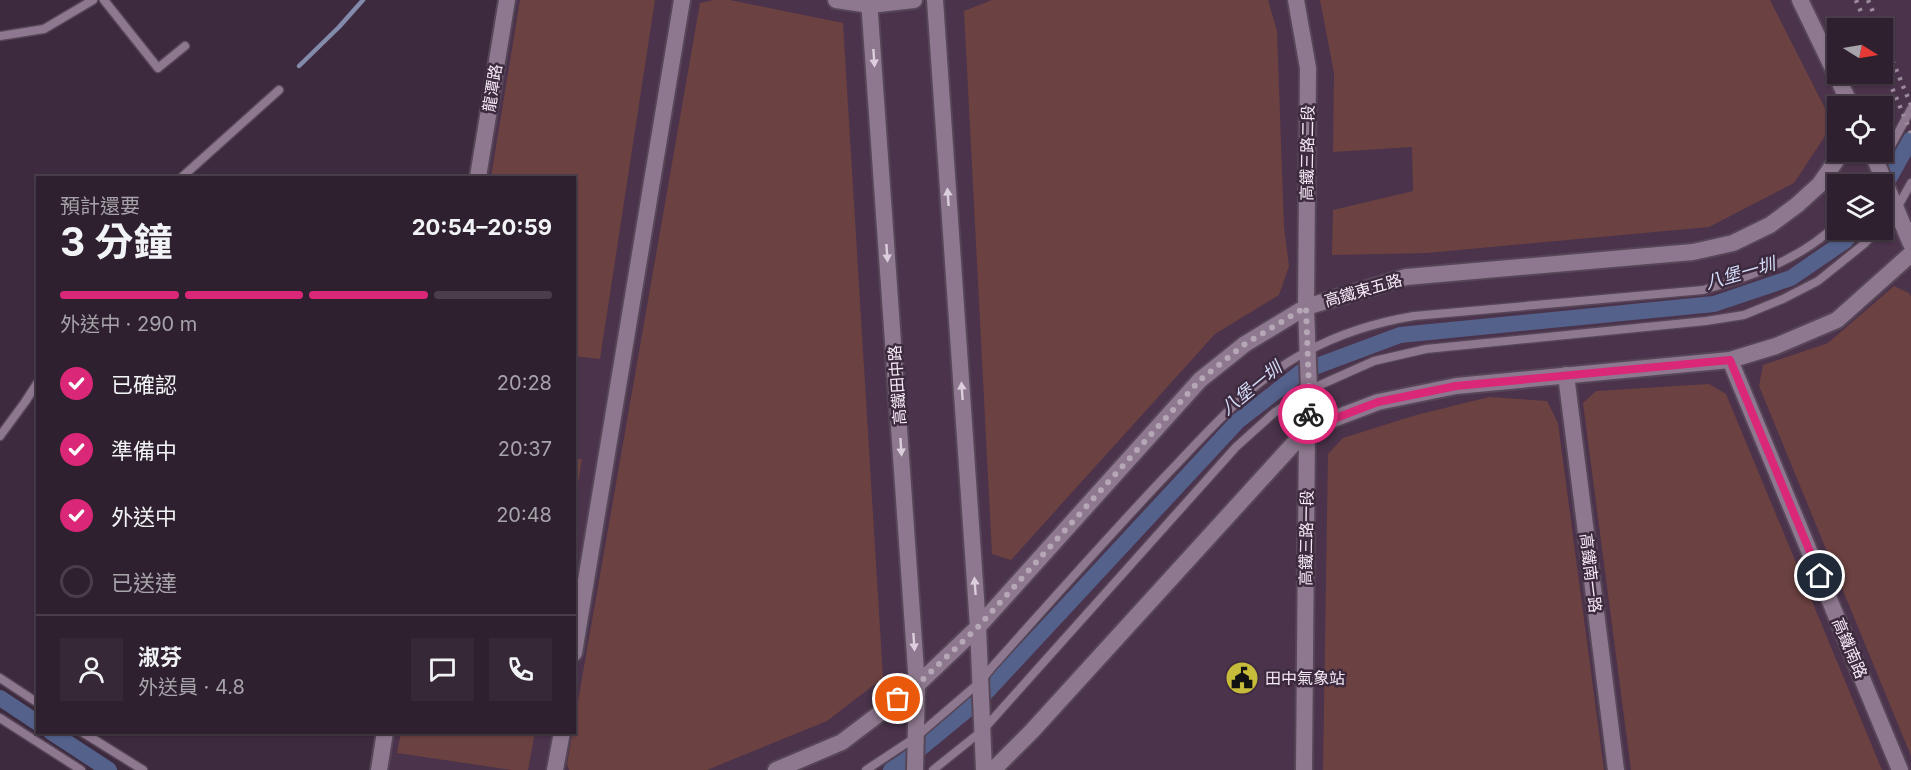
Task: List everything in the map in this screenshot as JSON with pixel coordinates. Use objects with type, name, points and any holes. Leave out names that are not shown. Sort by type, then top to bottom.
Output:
[{"type":"street","name":"龍潭路","points":[[478,176],[507,0]]},
{"type":"street","points":[[576,641],[682,0]]},
{"type":"street","points":[[836,0],[870,3],[914,0]]},
{"type":"street","points":[[935,0],[978,627],[984,770]]},
{"type":"street","name":"高鐵三路二段","points":[[1296,0],[1308,68],[1306,307]]},
{"type":"street","points":[[1800,0],[1846,96]]},
{"type":"street","name":"高鐵田中路","points":[[870,3],[917,685],[915,770]]},
{"type":"street","name":"高鐵東五路","points":[[776,770],[842,742],[917,685],[978,627],[1200,380],[1245,344],[1306,307],[1406,277],[1693,252],[1733,243],[1770,225],[1797,205],[1819,185],[1835,162]]},
{"type":"street","points":[[1876,162],[1911,244]]},
{"type":"street","points":[[993,770],[1032,731],[1307,429],[1378,402],[1456,386],[1730,360],[1776,346],[1837,320],[1911,254]]},
{"type":"street","name":"高鐵三路一段","points":[[1304,770],[1309,390],[1306,307]]},
{"type":"street","name":"高鐵南路","points":[[1730,360],[1900,770]]},
{"type":"street","name":"高鐵南一路","points":[[1566,375],[1616,770]]},
{"type":"street","points":[[379,770],[385,734]]},
{"type":"street","points":[[555,770],[562,734]]},
{"type":"lane","points":[[0,36],[44,29],[93,0]]},
{"type":"lane","points":[[104,0],[158,68],[185,46]]},
{"type":"lane","points":[[183,176],[279,90]]},
{"type":"lane","points":[[1875,174],[1911,109]]},
{"type":"lane","points":[[1893,212],[1911,183]]},
{"type":"lane","points":[[866,770],[916,737],[980,682],[1148,494],[1236,402],[1307,351],[1385,321],[1414,316],[1703,290],[1736,281],[1789,258],[1827,234]]},
{"type":"lane","points":[[933,770],[983,730],[1236,447],[1275,412],[1309,390],[1374,362],[1426,349],[1706,321],[1744,315],[1818,282],[1868,240]]},
{"type":"lane","points":[[0,436],[36,385]]},
{"type":"lane","points":[[0,678],[36,702]]},
{"type":"lane","points":[[0,718],[81,770]]},
{"type":"lane","points":[[85,734],[143,770]]},
{"type":"shaded area","points":[[513,0],[1911,0],[1911,770],[383,770],[389,734],[576,734],[576,176],[483,176]]},
{"type":"shaded area","points":[[520,0],[655,0],[600,359],[576,356],[576,176],[491,176]]},
{"type":"shaded area","points":[[730,0],[843,23],[883,678],[827,721],[707,770],[569,770],[567,764],[572,734],[576,734],[576,713],[700,3]]},
{"type":"shaded area","points":[[992,0],[1268,0],[1277,31],[1284,227],[1289,266],[1279,295],[1215,334],[1011,560],[992,554],[964,11]]},
{"type":"shaded area","points":[[1320,0],[1770,0],[1827,112],[1827,133],[1794,183],[1709,227],[1427,253],[1332,255],[1333,210],[1413,191],[1412,147],[1333,152],[1334,73]]},
{"type":"shaded area","points":[[1894,286],[1909,293],[1911,297],[1911,756],[1759,386],[1763,365],[1828,343]]},
{"type":"shaded area","points":[[1709,384],[1726,394],[1882,770],[1631,770],[1583,403],[1596,391]]},
{"type":"shaded area","points":[[1489,397],[1547,401],[1558,423],[1604,770],[1323,770],[1328,454],[1343,438],[1413,416]]},
{"type":"shaded area","points":[[576,459],[582,459],[576,496]]},
{"type":"shaded area","points":[[401,734],[535,734],[528,770],[512,770],[397,753]]},
{"type":"waterway","points":[[299,66],[363,0]]},
{"type":"waterway","name":"八堡一圳","points":[[1891,174],[1911,139]]},
{"type":"waterway","name":"八堡一圳","points":[[891,770],[979,700],[1238,421],[1301,372],[1400,335],[1714,304],[1791,278],[1846,240]]},
{"type":"waterway","name":"八堡一圳","points":[[0,698],[36,722]]},
{"type":"waterway","name":"八堡一圳","points":[[54,734],[109,770]]},
{"type":"railway","points":[[1856,0],[1864,18]]},
{"type":"railway","points":[[1868,0],[1876,18]]},
{"type":"railway","points":[[1893,62],[1911,105]]},
{"type":"railway","points":[[1890,84],[1911,133]]},
{"type":"way so far","points":[[898,699],[917,685],[978,627],[1200,380],[1245,344],[1306,307],[1308,414]]},
{"type":"place","name":"田中氣象站","points":[[1242,678]]},
{"type":"route","points":[[1308,414],[1307,429],[1378,402],[1456,386],[1730,360],[1820,576]]}]
